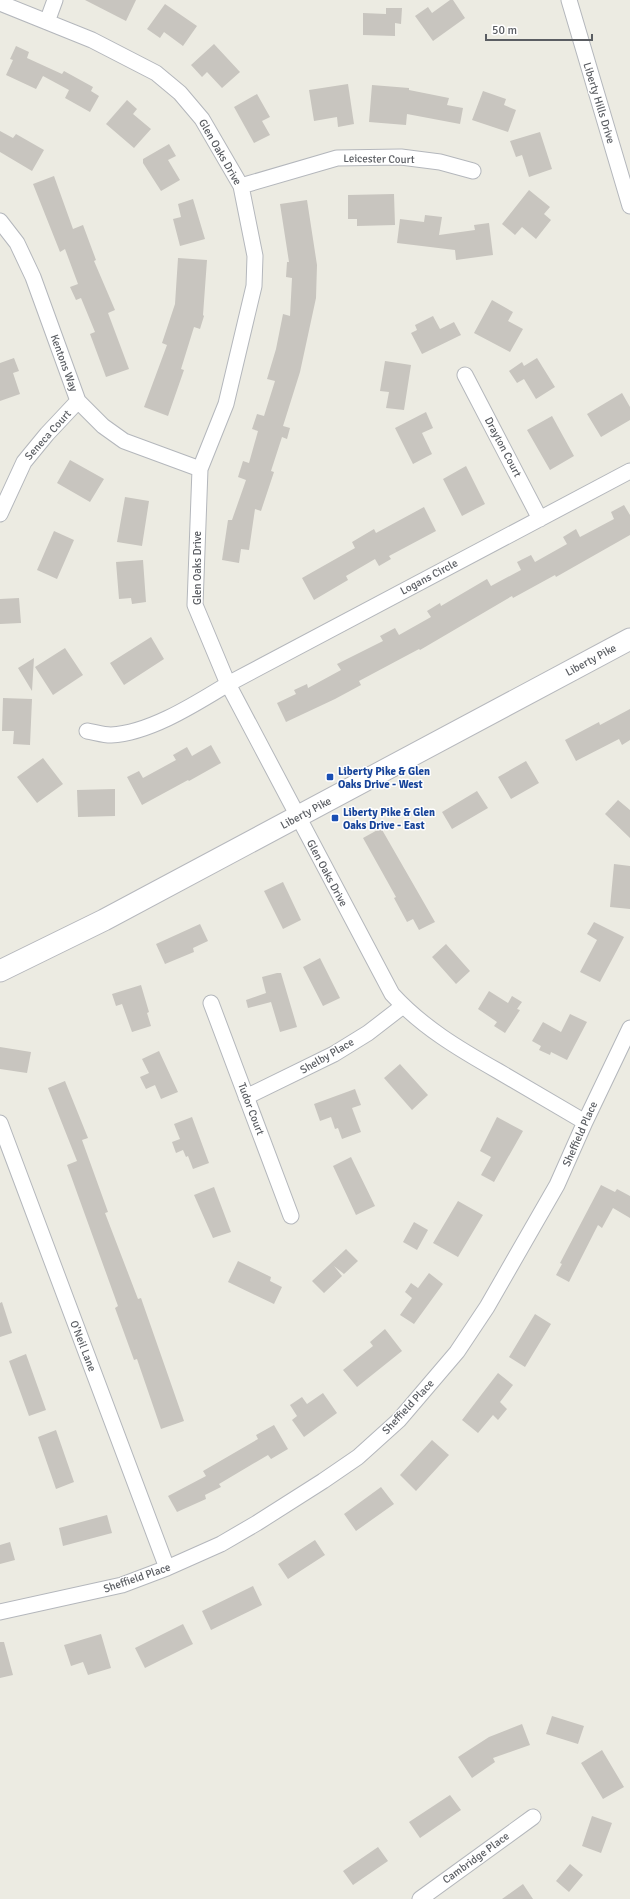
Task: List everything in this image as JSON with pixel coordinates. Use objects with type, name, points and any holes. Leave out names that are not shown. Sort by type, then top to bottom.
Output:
[{"type":"street","points":[[47,22],[55,0]]},
{"type":"street","name":"Liberty Hills Drive","points":[[569,0],[630,206]]},
{"type":"street","name":"Glen Oaks Drive","points":[[0,2],[92,40],[156,73],[180,93],[202,119],[240,186],[255,256],[254,286],[226,404],[200,469],[195,605],[228,684],[392,994],[428,1028],[452,1045],[585,1122]]},
{"type":"street","name":"Leicester Court","points":[[240,186],[337,158],[401,157],[440,162],[473,171]]},
{"type":"street","name":"Kentons Way","points":[[0,221],[17,243],[33,277],[78,401],[103,426],[124,441],[200,469]]},
{"type":"street","name":"Drayton Court","points":[[465,374],[540,520]]},
{"type":"street","name":"Seneca Court","points":[[0,514],[24,462],[47,434],[78,401]]},
{"type":"street","name":"Logans Circle","points":[[87,731],[111,734],[139,729],[177,714],[228,684],[630,471]]},
{"type":"street","name":"Liberty Pike","points":[[0,971],[104,920],[298,818],[630,639]]},
{"type":"street","name":"Tudor Court","points":[[211,1003],[291,1216]]},
{"type":"street","name":"Shelby Place","points":[[246,1097],[334,1054],[368,1033],[403,1006]]},
{"type":"street","name":"Sheffield Place","points":[[0,1612],[122,1586],[222,1544],[291,1503],[358,1457],[399,1420],[457,1352],[487,1307],[557,1186],[585,1122],[630,1028]]},
{"type":"street","name":"O'Neil Lane","points":[[0,1123],[167,1568]]},
{"type":"street","name":"Cambridge Place","points":[[420,1899],[532,1817]]},
{"type":"building","points":[[85,0],[136,0],[126,21]]},
{"type":"building","points":[[450,0],[453,0],[465,18],[433,41],[415,16],[428,7],[432,13]]},
{"type":"building","points":[[165,4],[197,26],[183,46],[164,32],[160,38],[147,29]]},
{"type":"building","points":[[386,8],[402,8],[401,24],[395,23],[395,36],[363,35],[363,13],[386,14]]},
{"type":"building","points":[[214,44],[240,72],[222,88],[207,72],[202,77],[191,65]]},
{"type":"building","points":[[16,46],[29,52],[27,58],[62,74],[64,71],[93,87],[91,91],[99,96],[90,112],[65,98],[69,90],[43,76],[36,89],[6,75],[13,60],[10,59]]},
{"type":"building","points":[[348,84],[354,124],[338,127],[337,117],[314,121],[309,90]]},
{"type":"building","points":[[372,85],[409,88],[409,90],[449,98],[447,105],[463,108],[460,124],[407,114],[406,125],[369,122]]},
{"type":"building","points":[[483,91],[506,99],[504,105],[516,110],[508,132],[472,120]]},
{"type":"building","points":[[257,94],[270,117],[262,121],[270,135],[254,143],[234,107]]},
{"type":"building","points":[[127,100],[137,109],[133,114],[151,129],[134,148],[106,124]]},
{"type":"building","points":[[0,131],[13,138],[16,134],[44,150],[32,171],[0,152]]},
{"type":"building","points":[[540,132],[552,169],[529,177],[522,155],[516,157],[510,141]]},
{"type":"building","points":[[169,144],[176,156],[168,160],[180,180],[161,191],[143,163],[143,159]]},
{"type":"building","points":[[54,176],[73,229],[83,225],[96,260],[94,261],[115,310],[108,313],[129,369],[106,377],[90,334],[95,332],[81,298],[76,300],[70,287],[78,284],[65,249],[60,252],[33,184]]},
{"type":"building","points":[[529,190],[550,207],[544,214],[551,220],[536,239],[522,227],[515,235],[502,224]]},
{"type":"building","points":[[394,194],[395,225],[357,226],[357,219],[348,219],[348,195]]},
{"type":"building","points":[[193,199],[205,239],[180,246],[173,219],[181,217],[178,204]]},
{"type":"building","points":[[307,200],[317,265],[316,298],[300,372],[283,426],[290,428],[287,439],[282,437],[271,471],[274,472],[261,511],[255,509],[249,550],[241,549],[239,563],[222,560],[228,520],[232,520],[246,480],[238,477],[243,461],[249,463],[258,431],[252,429],[257,414],[264,416],[275,381],[267,379],[276,349],[283,314],[290,316],[292,278],[286,277],[287,262],[289,262],[280,204]]},
{"type":"building","points":[[425,215],[442,217],[439,235],[475,230],[474,225],[489,223],[493,255],[456,260],[455,250],[397,243],[400,219],[424,222]]},
{"type":"building","points":[[178,258],[207,260],[204,316],[200,329],[194,327],[181,369],[184,370],[168,416],[144,407],[167,345],[162,343],[175,304]]},
{"type":"building","points":[[492,300],[513,312],[508,321],[523,329],[510,352],[474,333]]},
{"type":"building","points":[[433,316],[440,329],[454,322],[461,335],[422,354],[411,333],[417,330],[415,325]]},
{"type":"building","points":[[14,358],[19,371],[13,373],[20,394],[0,401],[0,363]]},
{"type":"building","points":[[537,358],[555,387],[536,399],[524,379],[517,383],[509,371],[522,362],[524,366]]},
{"type":"building","points":[[385,361],[411,365],[404,410],[386,408],[389,392],[380,391]]},
{"type":"building","points":[[622,393],[630,407],[630,420],[601,437],[587,414]]},
{"type":"building","points":[[426,412],[433,428],[422,433],[432,454],[413,464],[395,428]]},
{"type":"building","points":[[552,416],[574,456],[550,470],[527,430]]},
{"type":"building","points":[[70,460],[104,479],[90,502],[57,483]]},
{"type":"building","points":[[466,466],[485,504],[462,516],[443,479]]},
{"type":"building","points":[[125,497],[149,501],[142,546],[117,542]]},
{"type":"building","points":[[624,505],[630,515],[630,535],[556,577],[555,575],[513,598],[512,596],[420,650],[419,649],[359,681],[361,685],[286,722],[277,703],[296,694],[294,690],[307,684],[308,688],[341,670],[337,664],[383,641],[380,636],[395,628],[399,635],[431,617],[427,611],[440,603],[441,606],[487,579],[491,586],[521,570],[517,562],[531,555],[535,562],[567,544],[563,537],[576,529],[580,537],[614,519],[611,512]]},
{"type":"building","points":[[424,507],[436,531],[389,556],[391,559],[379,566],[375,559],[346,576],[348,580],[314,600],[302,578],[355,548],[352,542],[374,529],[376,533]]},
{"type":"building","points":[[54,531],[74,540],[57,579],[37,570]]},
{"type":"building","points":[[143,560],[146,602],[132,604],[131,598],[119,599],[116,562]]},
{"type":"building","points":[[19,598],[21,623],[0,624],[0,599]]},
{"type":"building","points":[[151,637],[164,659],[124,685],[110,663]]},
{"type":"building","points":[[65,648],[83,675],[53,695],[35,667]]},
{"type":"building","points":[[34,658],[32,691],[18,668]]},
{"type":"building","points":[[3,698],[32,699],[30,745],[13,744],[14,731],[2,731]]},
{"type":"building","points":[[630,709],[630,740],[622,745],[619,739],[576,761],[565,740],[599,722],[600,725]]},
{"type":"building","points":[[211,745],[221,763],[142,805],[127,777],[139,771],[143,778],[176,760],[173,755],[187,747],[192,756]]},
{"type":"building","points":[[43,758],[63,784],[37,803],[17,777]]},
{"type":"building","points":[[526,761],[539,783],[511,799],[498,777]]},
{"type":"building","points":[[115,789],[115,816],[78,817],[77,790]]},
{"type":"building","points":[[477,791],[488,808],[452,829],[442,812]]},
{"type":"building","points":[[618,800],[630,810],[630,838],[605,814]]},
{"type":"building","points":[[381,828],[435,922],[419,930],[413,919],[407,922],[394,898],[396,897],[363,838]]},
{"type":"building","points":[[614,864],[630,866],[630,909],[610,907]]},
{"type":"building","points":[[283,882],[301,920],[283,929],[264,891]]},
{"type":"building","points":[[594,922],[624,937],[600,982],[580,972],[597,940],[587,934]]},
{"type":"building","points":[[200,924],[208,941],[193,948],[194,952],[165,964],[156,944]]},
{"type":"building","points":[[446,944],[470,971],[456,984],[432,957]]},
{"type":"building","points":[[320,958],[340,998],[323,1006],[303,967]]},
{"type":"building","points":[[281,973],[297,1027],[280,1032],[271,1002],[248,1008],[246,1000],[266,993],[262,977]]},
{"type":"building","points":[[141,985],[149,1012],[147,1013],[151,1026],[132,1032],[122,1004],[116,1006],[112,994]]},
{"type":"building","points":[[489,991],[508,1003],[512,996],[522,1002],[517,1009],[520,1010],[505,1033],[494,1026],[497,1022],[478,1009]]},
{"type":"building","points":[[570,1014],[587,1022],[567,1060],[551,1052],[550,1055],[539,1050],[541,1046],[532,1041],[543,1022],[561,1032]]},
{"type":"building","points":[[0,1047],[31,1052],[27,1073],[0,1069]]},
{"type":"building","points":[[159,1051],[178,1092],[161,1099],[155,1085],[146,1089],[140,1077],[149,1073],[142,1059]]},
{"type":"building","points":[[400,1064],[428,1095],[412,1110],[384,1078]]},
{"type":"building","points":[[65,1081],[88,1138],[82,1140],[108,1212],[105,1213],[138,1299],[141,1298],[184,1421],[161,1429],[137,1359],[134,1360],[115,1308],[118,1306],[67,1165],[77,1161],[48,1088]]},
{"type":"building","points":[[355,1089],[361,1105],[352,1108],[361,1132],[342,1139],[338,1128],[335,1129],[331,1117],[320,1121],[314,1104]]},
{"type":"building","points":[[192,1117],[209,1163],[193,1169],[188,1156],[186,1157],[183,1150],[176,1153],[172,1142],[180,1139],[174,1124]]},
{"type":"building","points":[[497,1117],[523,1131],[494,1182],[481,1175],[491,1157],[480,1151]]},
{"type":"building","points":[[351,1157],[375,1206],[356,1215],[333,1166]]},
{"type":"building","points":[[601,1185],[615,1192],[617,1189],[630,1196],[630,1218],[613,1208],[602,1228],[598,1225],[569,1282],[556,1275],[562,1264],[560,1263]]},
{"type":"building","points":[[214,1187],[231,1232],[213,1238],[194,1195]]},
{"type":"building","points":[[458,1201],[483,1215],[458,1257],[433,1243]]},
{"type":"building","points":[[414,1222],[428,1230],[417,1250],[403,1242]]},
{"type":"building","points":[[346,1249],[358,1261],[344,1274],[334,1266],[342,1276],[324,1293],[312,1281]]},
{"type":"building","points":[[238,1261],[271,1277],[270,1281],[282,1287],[274,1304],[228,1282]]},
{"type":"building","points":[[429,1273],[443,1284],[414,1324],[400,1315],[412,1298],[405,1292],[411,1283],[418,1288]]},
{"type":"building","points":[[2,1302],[12,1333],[0,1337],[0,1303]]},
{"type":"building","points":[[535,1314],[551,1324],[525,1367],[509,1357]]},
{"type":"building","points":[[385,1329],[402,1351],[357,1387],[343,1370],[373,1346],[370,1342]]},
{"type":"building","points":[[26,1354],[46,1410],[29,1416],[9,1361]]},
{"type":"building","points":[[498,1373],[513,1385],[500,1402],[507,1409],[498,1420],[493,1415],[478,1433],[462,1420]]},
{"type":"building","points":[[323,1393],[337,1413],[304,1437],[292,1420],[297,1416],[290,1405],[302,1397],[307,1404]]},
{"type":"building","points":[[274,1425],[288,1449],[271,1459],[268,1455],[219,1484],[221,1487],[205,1495],[206,1499],[177,1512],[168,1496],[206,1476],[203,1471],[258,1439],[256,1435]]},
{"type":"building","points":[[56,1430],[74,1482],[56,1489],[38,1437]]},
{"type":"building","points":[[432,1440],[449,1455],[416,1491],[400,1475]]},
{"type":"building","points":[[381,1487],[394,1504],[356,1531],[344,1514]]},
{"type":"building","points":[[107,1515],[112,1533],[63,1546],[59,1528]]},
{"type":"building","points":[[315,1540],[325,1555],[288,1579],[278,1564]]},
{"type":"building","points":[[10,1542],[15,1560],[0,1564],[0,1545]]},
{"type":"building","points":[[253,1586],[262,1605],[211,1630],[202,1611]]},
{"type":"building","points":[[183,1624],[193,1644],[145,1668],[135,1648]]},
{"type":"building","points":[[101,1634],[111,1668],[88,1675],[83,1662],[71,1666],[64,1645]]},
{"type":"building","points":[[0,1642],[4,1642],[13,1675],[0,1678]]},
{"type":"building","points":[[552,1716],[584,1726],[578,1744],[546,1734]]},
{"type":"building","points":[[522,1724],[530,1745],[493,1758],[495,1762],[472,1778],[458,1757],[489,1737]]},
{"type":"building","points":[[602,1750],[624,1787],[603,1799],[581,1763]]},
{"type":"building","points":[[450,1795],[461,1810],[420,1838],[409,1822]]},
{"type":"building","points":[[592,1816],[612,1823],[601,1853],[582,1846]]},
{"type":"building","points":[[378,1847],[388,1861],[353,1885],[343,1871]]},
{"type":"building","points":[[570,1864],[583,1875],[569,1892],[556,1881]]},
{"type":"building","points":[[523,1884],[533,1899],[502,1899]]},
{"type":"place","name":"Liberty Pike & Glen Oaks Drive - West","points":[[330,777]]},
{"type":"place","name":"Liberty Pike & Glen Oaks Drive - East","points":[[335,818]]}]
